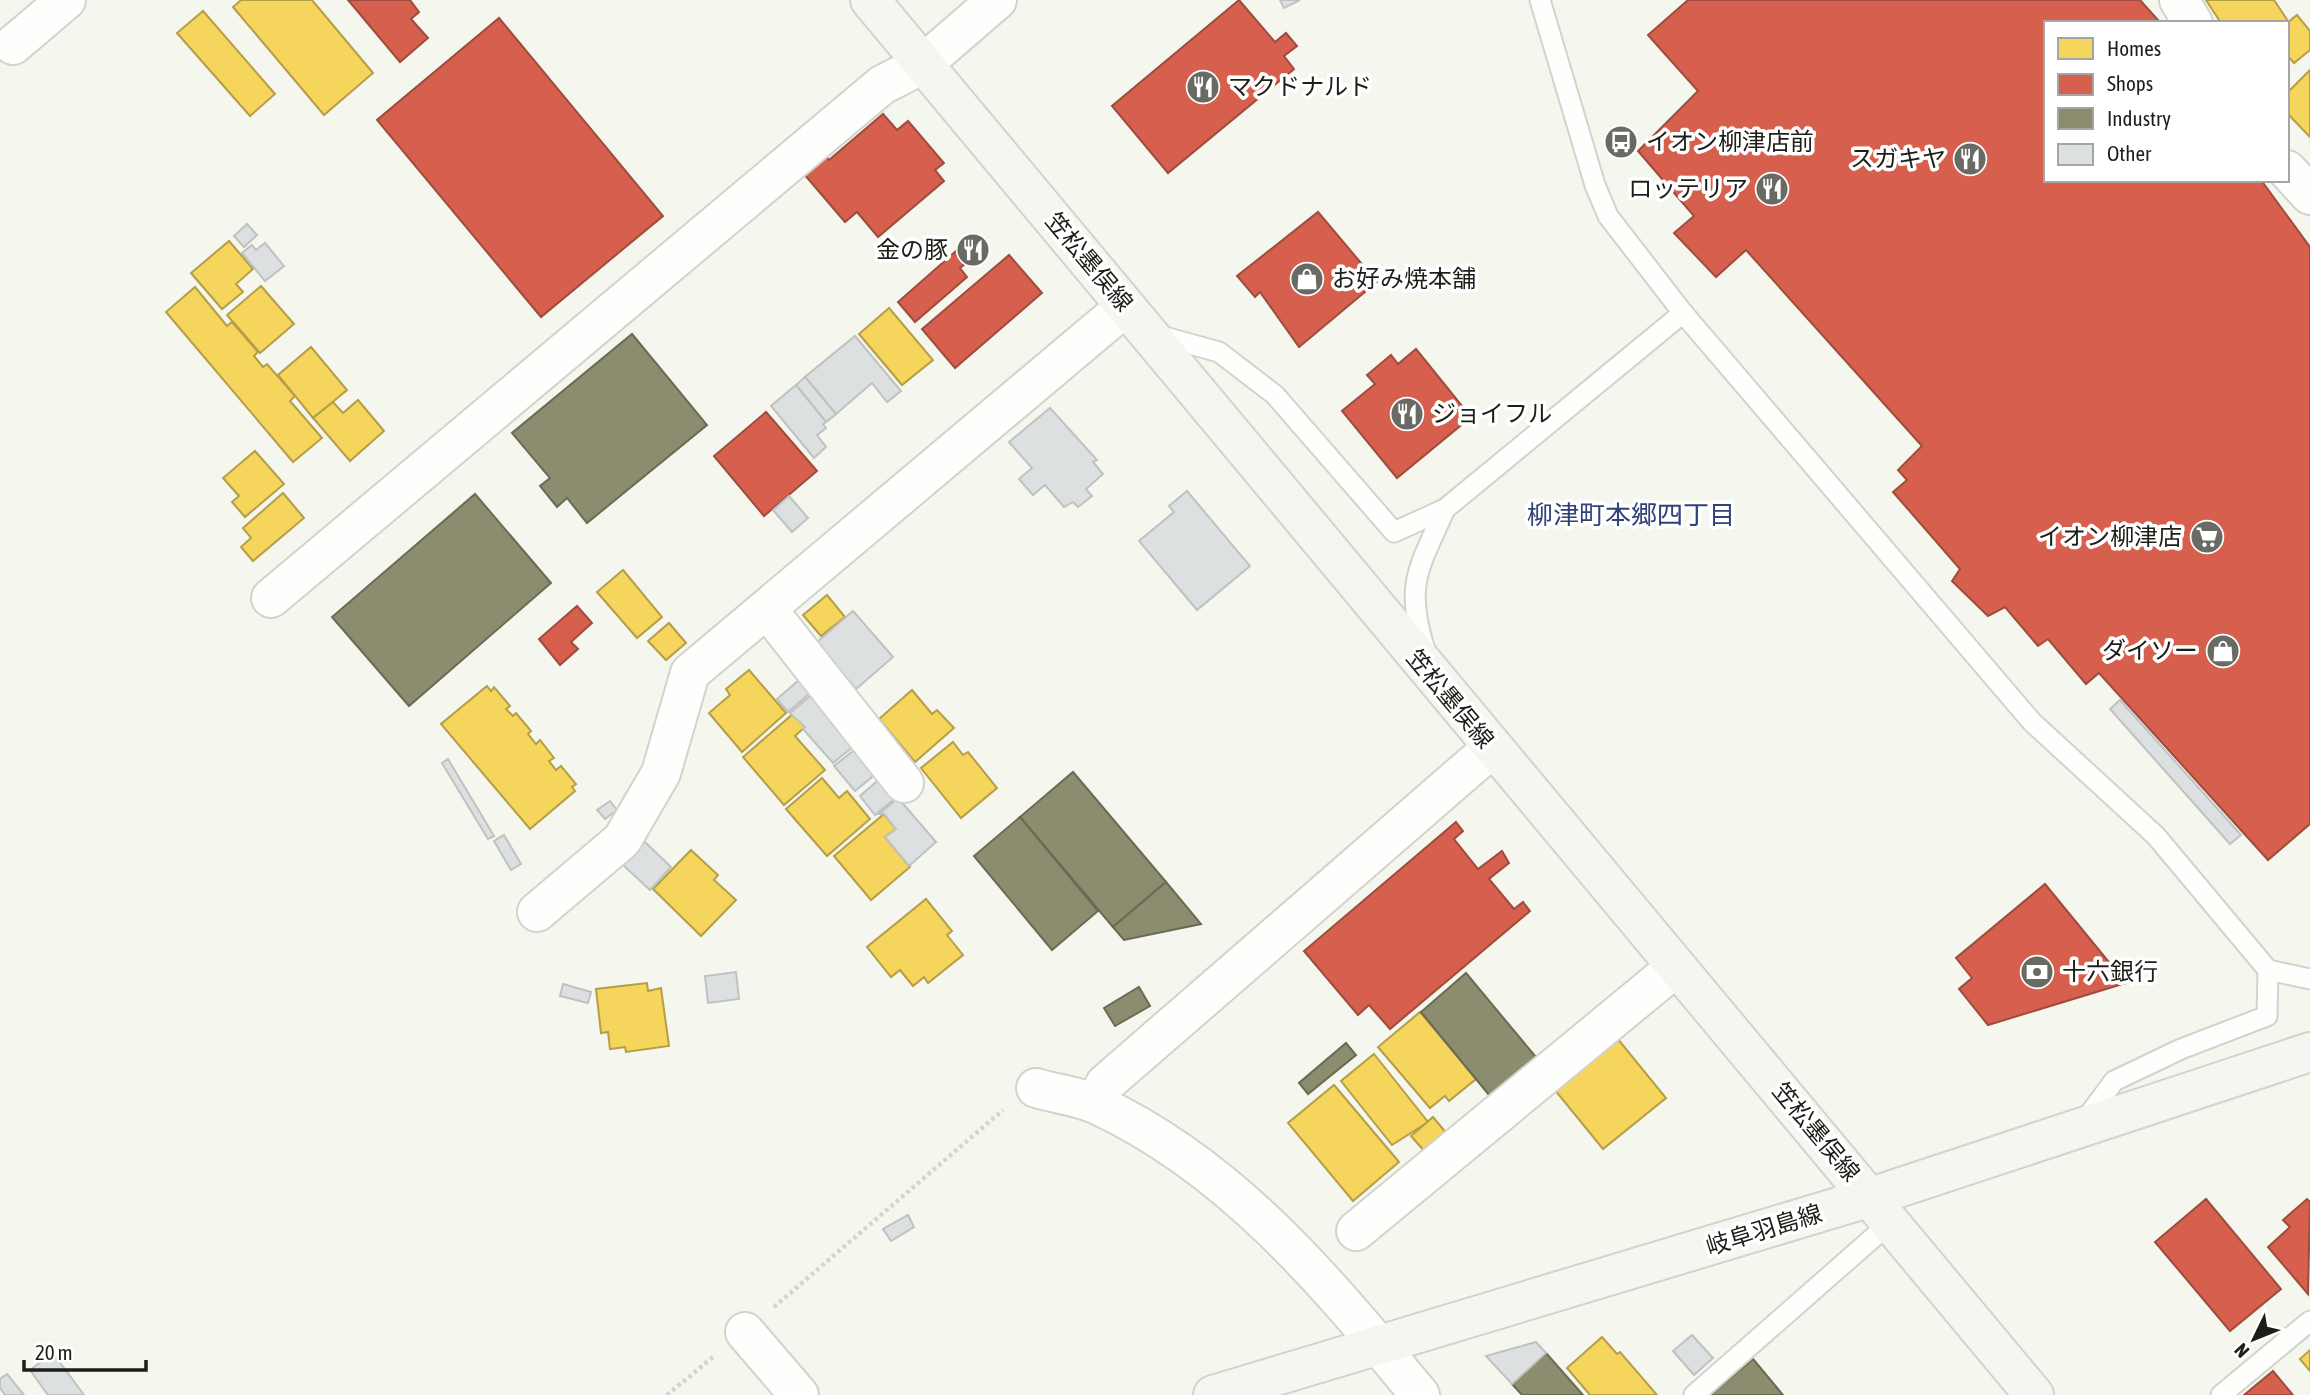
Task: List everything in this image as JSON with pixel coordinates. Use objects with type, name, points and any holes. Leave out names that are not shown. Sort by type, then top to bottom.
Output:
[{"type":"main road","name":"笠松墨俣線","points":[[870,0],[1434,680],[2034,1395]]},
{"type":"main road","name":"岐阜羽島線","points":[[1213,1395],[1881,1210],[2080,1127],[2310,1052]]},
{"type":"street","points":[[13,44],[66,0]]},
{"type":"street","points":[[271,598],[882,85],[923,64],[997,0]]},
{"type":"street","points":[[2179,0],[2192,21]]},
{"type":"street","points":[[2289,172],[2310,195]]},
{"type":"street","points":[[537,912],[622,840],[661,773],[691,673],[767,609],[1137,320]]},
{"type":"street","points":[[767,609],[904,782]]},
{"type":"street","points":[[1096,1104],[1105,1084],[1492,749]]},
{"type":"street","points":[[1356,1231],[1676,967]]},
{"type":"street","points":[[1036,1088],[1096,1104],[1187,1157],[1277,1232],[1343,1300],[1420,1395]]},
{"type":"street","points":[[745,1332],[799,1395]]},
{"type":"lane","points":[[1540,0],[1595,185],[1608,216],[1683,313],[2032,722],[2155,836],[2268,970],[2310,979]]},
{"type":"lane","points":[[1137,320],[1219,352],[1275,395],[1394,532],[1445,509],[1683,313]]},
{"type":"lane","points":[[1434,680],[1416,620],[1414,578],[1445,509]]},
{"type":"lane","points":[[2080,1127],[2113,1081],[2181,1049],[2267,1016],[2268,970]]},
{"type":"lane","points":[[1694,1395],[1881,1210]]},
{"type":"lane","points":[[2221,1395],[2310,1321]]},
{"type":"path","points":[[667,1395],[745,1332],[1017,1097],[1036,1088]]},
{"type":"building: Homes","points":[[241,0],[312,0],[373,73],[324,115],[233,7]]},
{"type":"building: Homes","points":[[2206,0],[2274,0],[2288,21],[2220,21]]},
{"type":"building: Homes","points":[[203,11],[275,94],[250,116],[177,33]]},
{"type":"building: Homes","points":[[2297,15],[2310,31],[2310,50],[2294,63],[2289,57],[2289,21]]},
{"type":"building: Homes","points":[[2310,70],[2310,137],[2289,115],[2289,91]]},
{"type":"building: Homes","points":[[229,241],[253,269],[236,284],[243,292],[222,309],[191,273]]},
{"type":"building: Homes","points":[[261,286],[294,324],[260,353],[227,315]]},
{"type":"building: Homes","points":[[195,287],[227,326],[232,322],[258,352],[254,356],[263,367],[267,364],[295,396],[290,401],[322,438],[293,462],[166,312]]},
{"type":"building: Homes","points":[[889,308],[933,360],[902,385],[859,334]]},
{"type":"building: Homes","points":[[311,347],[347,390],[313,418],[278,375]]},
{"type":"building: Homes","points":[[358,400],[384,431],[350,461],[313,418],[333,402],[343,413]]},
{"type":"building: Homes","points":[[255,451],[284,484],[245,517],[232,502],[239,496],[223,478]]},
{"type":"building: Homes","points":[[283,493],[304,518],[253,561],[241,547],[251,538],[243,528]]},
{"type":"building: Homes","points":[[623,570],[662,617],[637,638],[597,592]]},
{"type":"building: Homes","points":[[827,595],[845,617],[821,636],[803,615]]},
{"type":"building: Homes","points":[[669,623],[686,643],[666,660],[648,641]]},
{"type":"building: Homes","points":[[749,670],[786,713],[742,752],[709,713],[730,695],[726,689]]},
{"type":"building: Homes","points":[[487,686],[491,691],[494,687],[510,706],[506,709],[513,716],[516,713],[531,731],[528,734],[536,744],[540,740],[554,758],[549,761],[556,770],[561,766],[576,784],[572,787],[575,791],[530,829],[441,724]]},
{"type":"building: Homes","points":[[912,690],[932,714],[937,710],[954,728],[915,762],[879,719]]},
{"type":"building: Homes","points":[[794,713],[805,727],[795,736],[825,770],[784,805],[743,757]]},
{"type":"building: Homes","points":[[953,742],[963,755],[968,752],[997,788],[961,818],[921,768]]},
{"type":"building: Homes","points":[[822,778],[839,798],[847,791],[870,819],[827,856],[786,809]]},
{"type":"building: Homes","points":[[884,814],[896,829],[885,837],[910,867],[871,900],[834,856]]},
{"type":"building: Homes","points":[[691,850],[718,875],[714,880],[736,900],[701,936],[653,889]]},
{"type":"building: Homes","points":[[926,899],[952,931],[947,935],[963,955],[928,983],[924,977],[913,986],[900,970],[891,977],[867,947]]},
{"type":"building: Homes","points":[[647,983],[648,991],[661,988],[669,1046],[626,1052],[625,1047],[610,1049],[608,1032],[601,1033],[596,989]]},
{"type":"building: Homes","points":[[1420,1012],[1476,1079],[1449,1101],[1445,1096],[1430,1108],[1378,1047]]},
{"type":"building: Homes","points":[[1617,1038],[1666,1098],[1603,1149],[1554,1089]]},
{"type":"building: Homes","points":[[1374,1054],[1428,1122],[1392,1145],[1341,1081]]},
{"type":"building: Homes","points":[[1334,1085],[1399,1162],[1353,1201],[1288,1123]]},
{"type":"building: Homes","points":[[1433,1117],[1447,1134],[1426,1153],[1411,1136]]},
{"type":"building: Homes","points":[[1602,1337],[1617,1354],[1620,1352],[1657,1395],[1590,1395],[1567,1368]]},
{"type":"building: Homes","points":[[2310,1350],[2310,1371],[2300,1359]]},
{"type":"building: Shops","points":[[348,0],[410,0],[419,12],[411,19],[428,38],[400,62]]},
{"type":"building: Shops","name":"マクドナルド","points":[[1239,0],[1275,42],[1286,33],[1297,46],[1284,56],[1294,69],[1168,173],[1112,106]]},
{"type":"building: Shops","points":[[1688,0],[2140,0],[2158,20],[2044,21],[2044,182],[2262,182],[2310,247],[2310,824],[2268,860],[2099,673],[2086,684],[2048,639],[2038,646],[2005,607],[1988,616],[1952,581],[1960,569],[1893,492],[1907,480],[1898,470],[1922,446],[1746,250],[1716,277],[1674,233],[1694,216],[1638,151],[1698,91],[1648,35]]},
{"type":"building: Shops","points":[[499,18],[663,216],[541,317],[377,120]]},
{"type":"building: Shops","points":[[883,114],[897,130],[908,121],[944,163],[935,170],[944,181],[878,237],[857,212],[845,222],[804,174],[825,156],[829,160]]},
{"type":"building: Shops","name":"お好み焼本舗","points":[[1318,212],[1377,282],[1299,347],[1260,292],[1255,297],[1237,276]]},
{"type":"building: Shops","points":[[956,251],[966,263],[960,268],[967,277],[915,322],[898,302]]},
{"type":"building: Shops","points":[[1009,255],[1042,293],[955,368],[922,329]]},
{"type":"building: Shops","name":"ジョイフル","points":[[1416,349],[1471,417],[1397,478],[1342,411],[1375,384],[1367,375],[1391,355],[1398,364]]},
{"type":"building: Shops","points":[[766,412],[817,471],[764,516],[714,456]]},
{"type":"building: Shops","points":[[577,606],[592,623],[571,642],[578,649],[560,665],[539,639]]},
{"type":"building: Shops","points":[[1456,822],[1463,831],[1454,839],[1478,869],[1502,851],[1509,863],[1489,879],[1514,909],[1523,902],[1530,911],[1390,1029],[1369,1005],[1358,1015],[1304,951]]},
{"type":"building: Shops","points":[[2045,884],[2126,983],[1988,1025],[1959,989],[1972,978],[1956,958]]},
{"type":"building: Shops","points":[[2206,1199],[2281,1289],[2230,1331],[2155,1242]]},
{"type":"building: Shops","points":[[2307,1199],[2310,1202],[2308,1294],[2268,1247],[2290,1227],[2283,1220]]},
{"type":"building: Shops","points":[[2273,1371],[2293,1395],[2244,1395]]},
{"type":"building: Industry","points":[[632,334],[707,425],[587,523],[567,498],[557,507],[540,486],[550,478],[512,433]]},
{"type":"building: Industry","points":[[475,494],[551,583],[409,706],[332,617]]},
{"type":"building: Industry","points":[[1073,772],[1166,882],[1113,927],[1020,817]]},
{"type":"building: Industry","points":[[1020,817],[1098,911],[1052,950],[974,856]]},
{"type":"building: Industry","points":[[1166,882],[1201,924],[1124,940],[1113,927]]},
{"type":"building: Industry","points":[[1466,973],[1540,1062],[1494,1101],[1421,1012]]},
{"type":"building: Industry","points":[[1139,987],[1150,1006],[1115,1026],[1104,1008]]},
{"type":"building: Industry","points":[[1346,1043],[1356,1055],[1308,1094],[1299,1083]]},
{"type":"building: Industry","points":[[1546,1353],[1583,1395],[1522,1395],[1512,1384]]},
{"type":"building: Industry","points":[[1753,1359],[1783,1395],[1710,1395]]},
{"type":"building: Other","points":[[1280,0],[1300,0],[1284,8]]},
{"type":"building: Other","points":[[247,224],[257,235],[244,247],[234,236]]},
{"type":"building: Other","points":[[265,243],[284,266],[265,281],[242,253],[252,245],[256,250]]},
{"type":"building: Other","points":[[855,336],[901,391],[887,402],[872,383],[836,414],[805,377]]},
{"type":"building: Other","points":[[805,377],[836,414],[826,422],[796,385]]},
{"type":"building: Other","points":[[796,385],[826,422],[823,424],[826,428],[817,435],[826,447],[814,458],[771,406]]},
{"type":"building: Other","points":[[1050,408],[1097,460],[1093,462],[1103,474],[1086,489],[1092,496],[1078,507],[1073,502],[1064,507],[1045,485],[1033,495],[1019,479],[1032,468],[1009,442]]},
{"type":"building: Other","points":[[1187,491],[1250,566],[1197,610],[1139,541],[1174,512],[1169,506]]},
{"type":"building: Other","points":[[789,496],[808,518],[792,532],[773,510]]},
{"type":"building: Other","points":[[853,611],[893,657],[856,689],[816,643]]},
{"type":"building: Other","points":[[799,680],[810,693],[788,712],[777,699]]},
{"type":"building: Other","points":[[810,696],[854,746],[833,763],[803,729],[805,727],[790,713]]},
{"type":"building: Other","points":[[2120,700],[2241,835],[2230,844],[2110,709]]},
{"type":"building: Other","points":[[858,747],[878,772],[855,791],[834,766]]},
{"type":"building: Other","points":[[448,759],[494,836],[488,839],[442,763]]},
{"type":"building: Other","points":[[882,777],[898,796],[875,815],[860,796]]},
{"type":"building: Other","points":[[898,798],[936,842],[909,866],[885,837],[896,829],[884,814],[879,814]]},
{"type":"building: Other","points":[[610,801],[617,810],[605,819],[597,810]]},
{"type":"building: Other","points":[[504,835],[521,864],[511,870],[494,841]]},
{"type":"building: Other","points":[[645,842],[671,867],[650,890],[623,865]]},
{"type":"building: Other","points":[[736,972],[739,999],[708,1003],[705,976]]},
{"type":"building: Other","points":[[563,984],[591,992],[588,1003],[560,996]]},
{"type":"building: Other","points":[[908,1215],[914,1227],[891,1241],[883,1229]]},
{"type":"building: Other","points":[[1692,1335],[1713,1358],[1694,1375],[1673,1351]]},
{"type":"building: Other","points":[[1536,1342],[1546,1353],[1512,1384],[1486,1356]]},
{"type":"building: Other","points":[[53,1353],[84,1395],[48,1395],[30,1370]]},
{"type":"building: Other","points":[[7,1374],[24,1395],[5,1395],[0,1388],[0,1379]]},
{"type":"place","name":"マクドナルド","points":[[1203,87]]},
{"type":"place","name":"イオン柳津店前","points":[[1621,142]]},
{"type":"place","name":"スガキヤ","points":[[1970,159]]},
{"type":"place","name":"ロッテリア","points":[[1772,189]]},
{"type":"place","name":"金の豚","points":[[973,250]]},
{"type":"place","name":"お好み焼本舗","points":[[1307,279]]},
{"type":"place","name":"ジョイフル","points":[[1407,414]]},
{"type":"place","name":"イオン柳津店","points":[[2207,537]]},
{"type":"place","name":"ダイソー","points":[[2223,651]]},
{"type":"place","name":"十六銀行","points":[[2037,972]]},
{"type":"district","name":"柳津町本郷四丁目","points":[[1631,515]]}]
